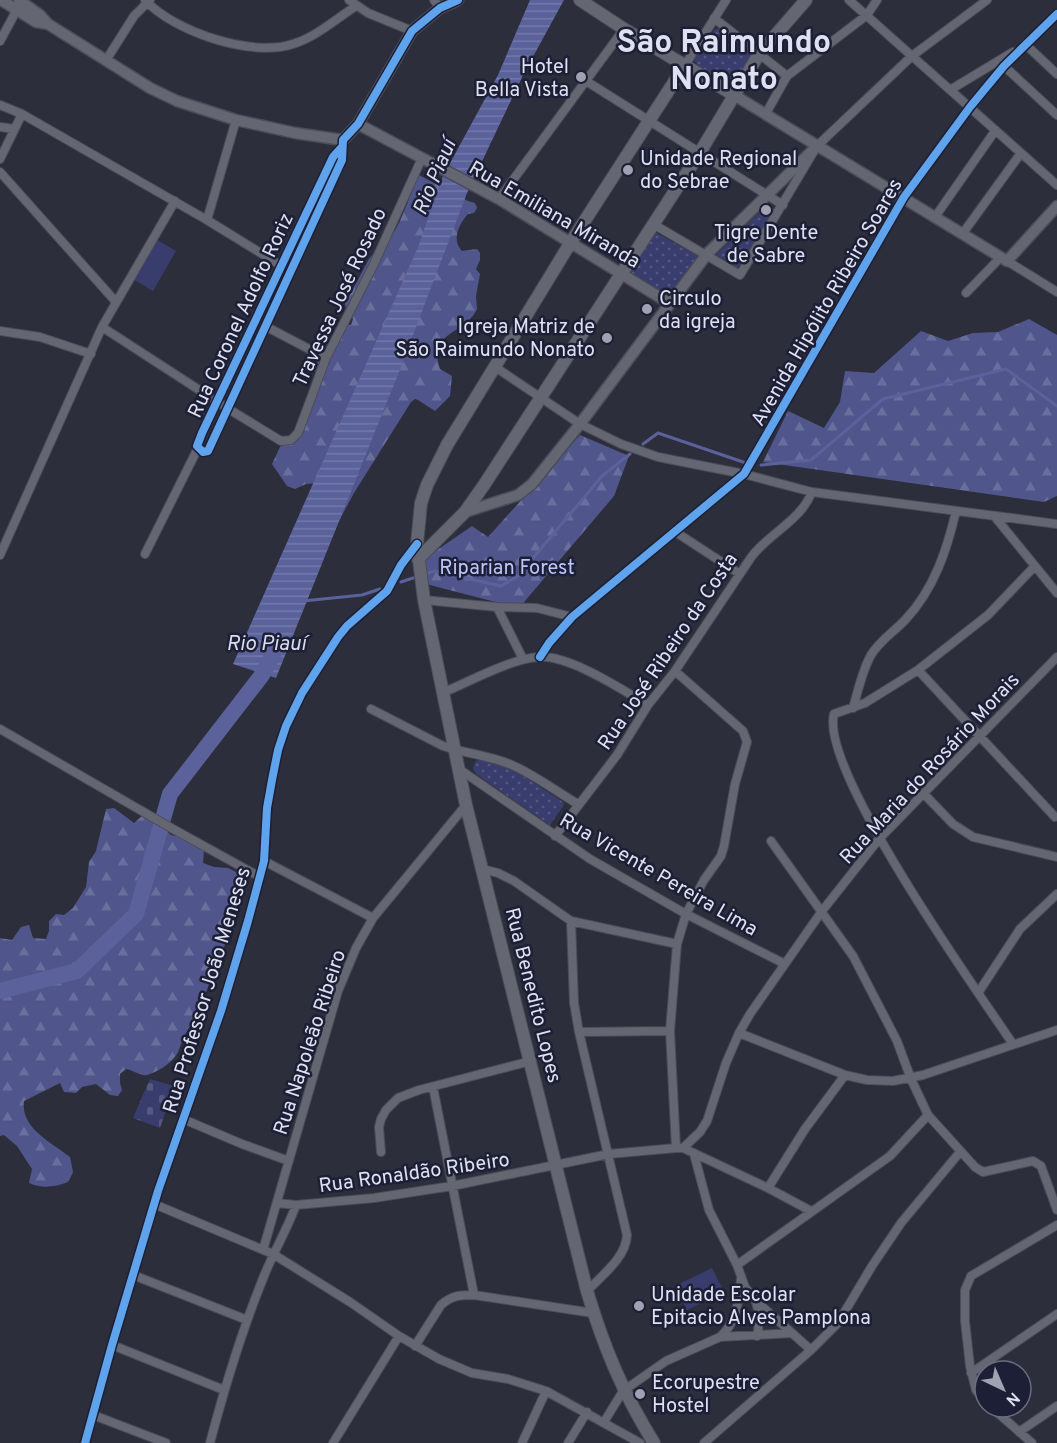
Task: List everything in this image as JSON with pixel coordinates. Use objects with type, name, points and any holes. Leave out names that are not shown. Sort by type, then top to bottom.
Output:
[{"type":"main road","points":[[418,559],[465,512],[699,154],[759,54],[806,0]]},
{"type":"main road","points":[[581,1],[734,95]]},
{"type":"main road","name":"Rua Benedito Lopes","points":[[654,1443],[623,1390],[593,1313],[587,1291],[466,805],[424,600],[417,544],[421,503],[447,445],[571,242],[685,65]]},
{"type":"street","points":[[1,0],[19,4],[40,15],[48,24],[150,88],[177,101],[236,120],[343,143]]},
{"type":"street","name":"Rua Coronel Adolfo Roriz","points":[[343,143],[342,160],[318,213],[208,452],[203,452],[198,448],[202,433],[333,157],[343,143],[358,124],[412,31],[437,4],[458,0]]},
{"type":"street","points":[[685,65],[726,0]]},
{"type":"street","points":[[849,0],[1057,185]]},
{"type":"street","points":[[765,115],[787,76],[867,15],[877,0]]},
{"type":"street","points":[[465,512],[508,499],[525,491],[580,424],[706,254],[912,56],[987,0]]},
{"type":"street","points":[[110,54],[134,16],[148,1],[170,21],[204,36],[242,45],[271,47],[302,41],[352,3],[390,23],[412,31]]},
{"type":"street","points":[[0,41],[19,4]]},
{"type":"street","name":"Avenida Hipólito Ribeiro Soares","points":[[744,474],[904,197],[970,107],[1004,66],[1057,14]]},
{"type":"street","points":[[714,18],[787,76]]},
{"type":"street","points":[[499,199],[624,29]]},
{"type":"street","points":[[1023,46],[1057,74]]},
{"type":"street","name":"Avenida Hipólito Ribeiro Soares","points":[[950,90],[1023,46]]},
{"type":"street","points":[[1004,66],[1057,115]]},
{"type":"street","points":[[586,81],[783,205]]},
{"type":"street","points":[[734,95],[1057,292]]},
{"type":"street","points":[[0,105],[22,114],[175,201],[291,271]]},
{"type":"street","points":[[0,159],[22,114]]},
{"type":"street","points":[[207,220],[236,120]]},
{"type":"street","name":"Rua Emiliana Miranda","points":[[358,124],[499,199],[669,303]]},
{"type":"street","points":[[0,127],[14,129]]},
{"type":"street","points":[[935,217],[995,131]]},
{"type":"street","points":[[653,224],[740,275],[817,146]]},
{"type":"street","points":[[963,233],[1021,153]]},
{"type":"street","name":"Travessa José Rosado","points":[[227,408],[281,441],[291,440],[298,433],[326,358],[373,266],[422,158]]},
{"type":"street","points":[[0,172],[116,302]]},
{"type":"street","points":[[0,555],[102,327],[175,201]]},
{"type":"street","points":[[966,293],[1057,206]]},
{"type":"street","points":[[308,209],[318,213]]},
{"type":"street","points":[[265,326],[326,358]]},
{"type":"street","points":[[102,327],[227,408]]},
{"type":"street","points":[[0,331],[40,337],[91,354]]},
{"type":"street","points":[[246,340],[257,344]]},
{"type":"street","points":[[495,367],[580,424],[621,444],[658,457],[744,474],[812,492],[1057,524]]},
{"type":"street","points":[[145,554],[198,448]]},
{"type":"street","points":[[540,657],[572,617],[744,474]]},
{"type":"street","name":"Rua José Ribeiro da Costa","points":[[555,836],[617,755],[648,705],[675,671],[762,543],[796,516],[808,503],[812,492]]},
{"type":"street","points":[[853,708],[872,652],[907,619],[931,584],[949,541],[956,511]]},
{"type":"street","points":[[995,517],[1057,593]]},
{"type":"street","points":[[674,531],[740,574]]},
{"type":"street","name":"Rua Professor João Meneses","points":[[85,1443],[154,1204],[221,1011],[260,877],[264,861],[267,808],[278,750],[295,707],[317,667],[347,626],[387,591],[401,565],[417,544]]},
{"type":"street","points":[[1013,1044],[879,839],[838,752],[833,730],[834,714],[865,703],[918,670],[988,615],[1035,566]]},
{"type":"street","points":[[424,600],[497,607],[537,608],[572,617]]},
{"type":"street","points":[[497,607],[523,659]]},
{"type":"street","points":[[442,693],[523,659],[540,657],[553,658],[582,669],[648,705]]},
{"type":"street","name":"Rua Maria do Rosário Morais","points":[[679,1148],[700,1132],[707,1121],[726,1063],[739,1033],[822,911],[879,839],[1057,657]]},
{"type":"street","points":[[918,670],[1055,817]]},
{"type":"street","points":[[675,671],[743,731],[747,742],[735,784],[721,856],[704,880],[686,914],[677,944],[670,1031],[679,1148],[768,1188],[811,1211]]},
{"type":"street","points":[[371,709],[455,751],[482,754],[514,766],[578,804]]},
{"type":"street","points":[[0,729],[173,830],[260,877]]},
{"type":"street","name":"Rua Vicente Pereira Lima","points":[[459,769],[555,836],[619,876],[686,914],[785,964]]},
{"type":"street","points":[[924,794],[953,824],[967,834],[1057,857]]},
{"type":"street","name":"Rua Napoleão Ribeiro","points":[[263,1250],[338,991],[356,948],[373,918],[466,805]]},
{"type":"street","points":[[771,841],[853,956],[897,1041],[928,1115],[960,1152],[983,1172],[1033,1161],[1038,1162],[1057,1209]]},
{"type":"street","points":[[264,861],[373,918]]},
{"type":"street","points":[[482,869],[498,873],[514,881],[571,921],[677,944]]},
{"type":"street","points":[[978,993],[1020,929],[1057,894]]},
{"type":"street","points":[[571,921],[574,1003],[579,1032],[626,1225],[627,1241],[617,1258],[587,1291]]},
{"type":"street","points":[[739,1033],[845,1075],[879,1081],[911,1079],[1057,1030]]},
{"type":"street","points":[[579,1032],[670,1031]]},
{"type":"street","points":[[381,1152],[379,1127],[387,1110],[405,1094],[531,1061]]},
{"type":"street","points":[[768,1188],[804,1129],[845,1075]]},
{"type":"street","points":[[433,1087],[474,1295]]},
{"type":"street","points":[[737,1265],[890,1156],[928,1115]]},
{"type":"street","points":[[183,1119],[289,1161]]},
{"type":"street","name":"Rua Ronaldão Ribeiro","points":[[277,1203],[296,1205],[374,1198],[452,1186],[609,1154],[679,1148]]},
{"type":"street","points":[[704,1443],[811,1350],[844,1315],[872,1266],[901,1223],[960,1152]]},
{"type":"street","points":[[694,1154],[709,1210],[737,1265],[741,1278],[756,1301],[811,1350]]},
{"type":"street","points":[[154,1204],[273,1254],[415,1346],[456,1367],[508,1379],[546,1391],[640,1443]]},
{"type":"street","points":[[210,1443],[224,1390],[247,1320],[273,1254],[286,1233],[296,1205]]},
{"type":"street","points":[[973,1380],[965,1322],[965,1290],[968,1280],[971,1276],[1057,1225]]},
{"type":"street","points":[[133,1275],[247,1320]]},
{"type":"street","points":[[720,1337],[731,1325],[737,1312],[741,1278]]},
{"type":"street","points":[[415,1346],[435,1313],[447,1300],[458,1295],[474,1295],[593,1313]]},
{"type":"street","points":[[756,1301],[760,1318],[758,1336]]},
{"type":"street","points":[[971,1373],[1057,1314]]},
{"type":"street","points":[[604,1422],[623,1390],[666,1361],[720,1337],[792,1333]]},
{"type":"street","points":[[333,1443],[399,1336]]},
{"type":"street","points":[[112,1346],[224,1390]]},
{"type":"street","points":[[522,1443],[546,1391]]},
{"type":"street","points":[[1019,1432],[1057,1406]]},
{"type":"street","points":[[568,1443],[587,1412]]},
{"type":"street","points":[[93,1415],[166,1443]]},
{"type":"street","points":[[1005,1419],[1032,1443]]},
{"type":"green space","points":[[719,28],[749,51],[752,56],[734,86],[700,68],[694,60],[714,30]]},
{"type":"green space","points":[[419,175],[475,203],[477,208],[474,213],[468,214],[459,227],[457,242],[462,251],[477,249],[480,253],[476,269],[480,274],[476,296],[477,309],[464,324],[443,340],[439,347],[437,357],[440,369],[452,376],[450,396],[435,411],[418,400],[411,402],[354,493],[334,530],[318,483],[306,484],[295,489],[287,486],[272,464],[280,447],[287,439],[294,439],[316,377],[317,359],[345,324],[351,325],[353,319],[347,312],[345,304],[369,259],[383,247],[395,231]]},
{"type":"green space","points":[[768,204],[775,209],[738,268],[716,255]]},
{"type":"green space","points":[[655,232],[698,256],[668,296],[629,271]]},
{"type":"green space","points":[[154,238],[176,251],[153,291],[131,278]]},
{"type":"green space","points":[[1029,319],[1057,335],[1057,496],[1044,502],[763,462],[788,411],[824,428],[840,402],[845,371],[874,373],[921,331],[948,341],[973,333],[998,332]]},
{"type":"green space","name":"Riparian Forest","points":[[580,435],[629,456],[614,496],[519,608],[426,584],[424,559],[472,526],[488,537]]},
{"type":"green space","points":[[480,759],[501,764],[534,782],[563,802],[564,805],[550,825],[476,774],[473,768],[475,762]]},
{"type":"green space","points":[[114,808],[134,823],[143,815],[159,824],[171,835],[186,838],[204,851],[203,863],[228,868],[238,873],[242,882],[228,937],[203,1005],[173,1059],[161,1069],[147,1075],[126,1069],[120,1074],[122,1090],[118,1096],[110,1095],[96,1084],[82,1087],[76,1093],[64,1092],[60,1083],[24,1101],[24,1111],[32,1127],[70,1157],[73,1172],[68,1182],[44,1187],[29,1183],[32,1169],[17,1146],[4,1135],[0,1136],[0,938],[12,940],[21,927],[29,925],[33,938],[46,939],[49,921],[56,914],[64,915],[73,908],[86,887],[89,862],[96,851],[106,809]]},
{"type":"green space","points":[[150,1079],[174,1086],[160,1128],[133,1118]]},
{"type":"green space","points":[[712,1268],[724,1292],[687,1310],[675,1286]]},
{"type":"water","name":"Rio Piauí","points":[[530,0],[564,0],[524,73],[467,193],[399,372],[276,678],[233,664],[418,247],[443,176],[498,75]]},
{"type":"waterway","points":[[761,465],[811,460],[883,399],[1006,369],[1057,406]]},
{"type":"waterway","points":[[643,444],[658,433],[746,463]]},
{"type":"waterway","points":[[428,573],[435,571],[501,586],[518,576],[602,476],[630,454]]},
{"type":"waterway","points":[[401,582],[413,578]]},
{"type":"waterway","points":[[303,601],[362,595],[380,589]]},
{"type":"waterway","name":"Rio Piauí","points":[[0,991],[77,971],[136,914],[170,794],[262,675],[273,655]]},
{"type":"cycle path","points":[[342,147],[333,157],[202,433],[197,446],[203,452],[208,451],[342,160],[343,140],[358,124],[412,31],[440,8],[458,0]]},
{"type":"cycle path","points":[[540,657],[572,617],[744,474],[904,197],[970,107],[1004,66],[1057,14]]},
{"type":"cycle path","points":[[85,1443],[158,1191],[221,1011],[248,921],[264,861],[267,808],[278,750],[286,726],[302,693],[338,637],[347,626],[387,591],[401,565],[417,544]]},
{"type":"place","name":"Hotel Bella Vista","points":[[581,77]]},
{"type":"place","name":"Unidade Regional do Sebrae","points":[[628,170]]},
{"type":"place","name":"Tigre Dente de Sabre","points":[[766,210]]},
{"type":"place","name":"Circulo da igreja","points":[[647,309]]},
{"type":"place","name":"Igreja Matriz de São Raimundo Nonato","points":[[607,338]]},
{"type":"place","name":"Unidade Escolar Epitacio Alves Pamplona","points":[[639,1306]]},
{"type":"place","name":"Ecorupestre Hostel","points":[[640,1394]]},
{"type":"district","name":"São Raimundo Nonato","points":[[724,60]]}]
